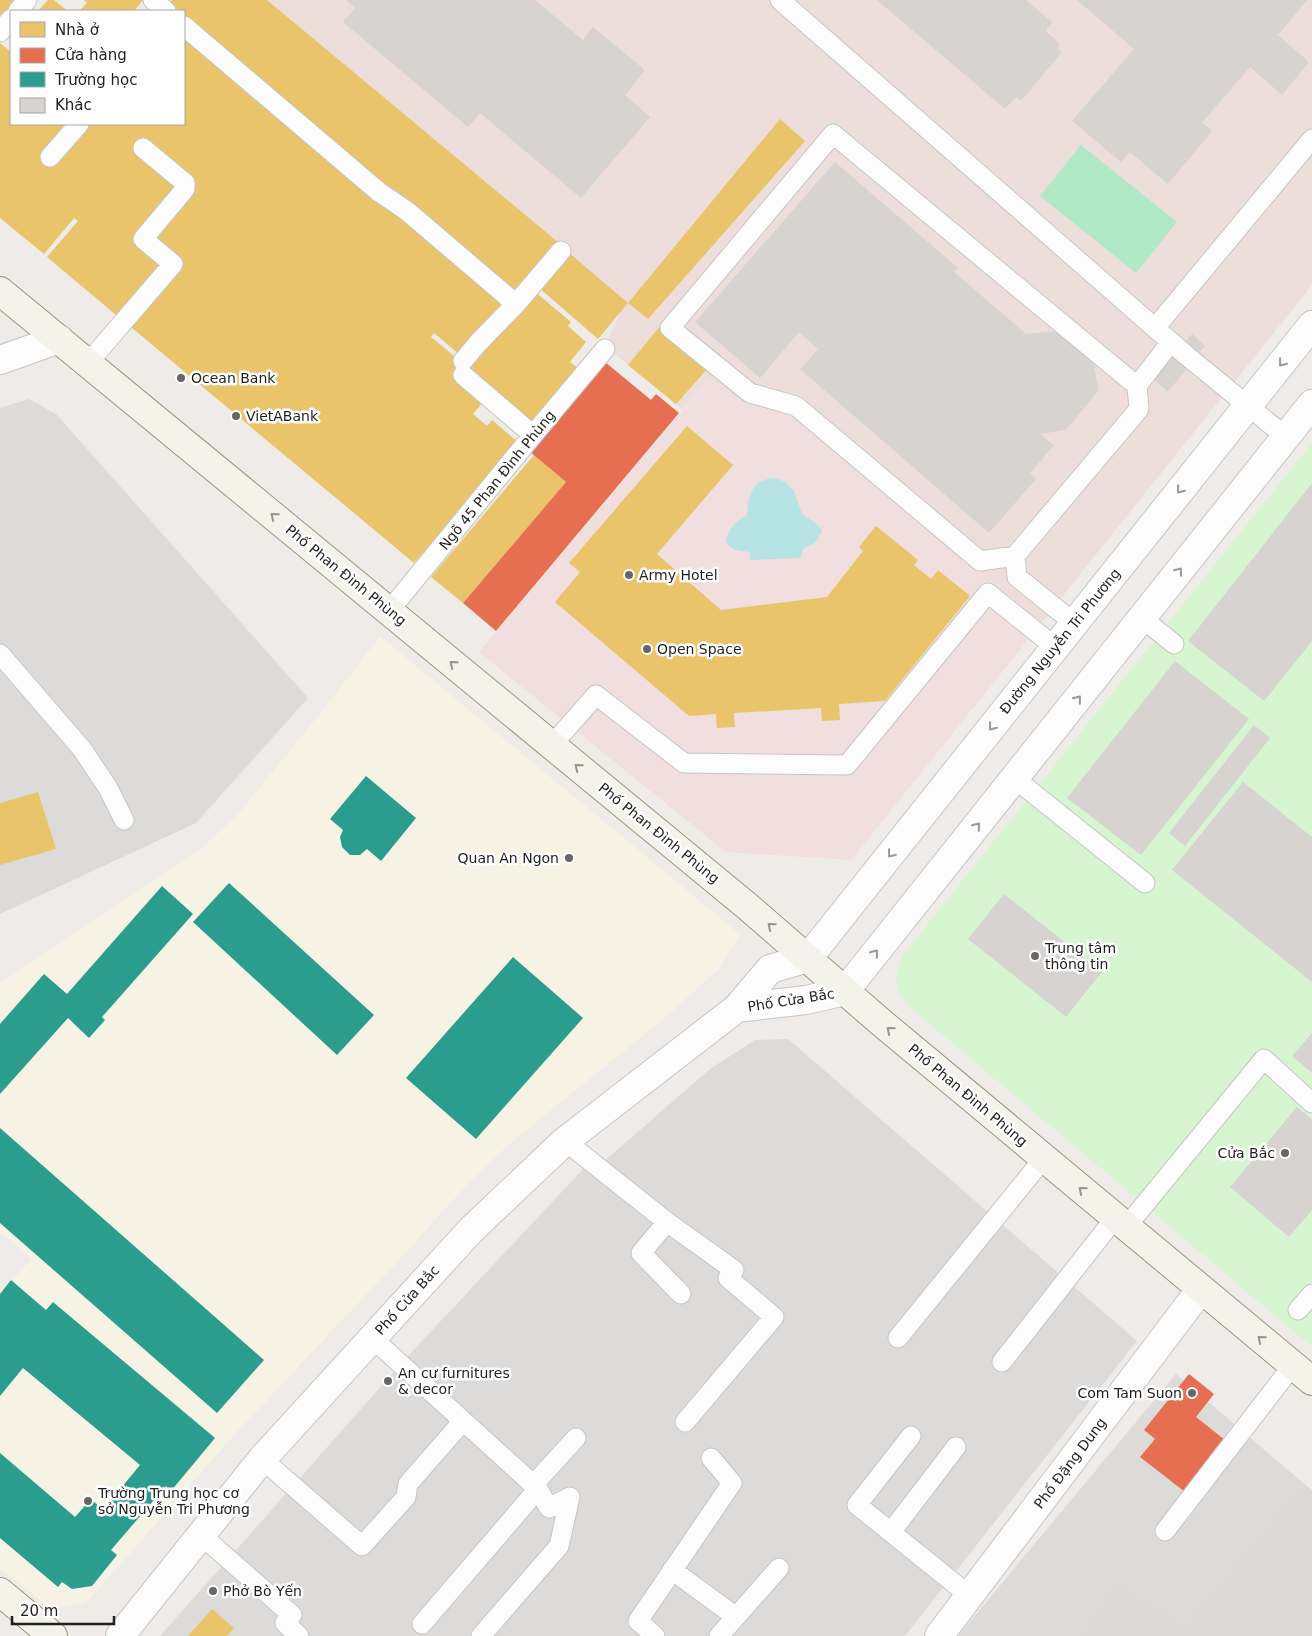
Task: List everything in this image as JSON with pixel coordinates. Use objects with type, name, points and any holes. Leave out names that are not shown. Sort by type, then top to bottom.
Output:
[{"type":"main road","name":"Phố Phan Đình Phùng","points":[[0,291],[552,745],[1303,1373]]},
{"type":"main road","points":[[0,1592],[54,1636]]},
{"type":"street","name":"Đường Nguyễn Tri Phương","points":[[808,958],[1312,325]]},
{"type":"street","points":[[0,360],[59,339]]},
{"type":"street","points":[[845,991],[1312,404]]},
{"type":"street","name":"Phố Cửa Bắc","points":[[120,1636],[262,1459],[471,1230],[565,1141],[737,1008],[770,969],[808,958]]},
{"type":"street","name":"Phố Cửa Bắc","points":[[737,1008],[806,1000],[845,991]]},
{"type":"street","name":"Phố Đặng Dung","points":[[940,1636],[1201,1289]]},
{"type":"lane","points":[[19,10],[27,0]]},
{"type":"lane","points":[[153,0],[165,10]]},
{"type":"lane","points":[[780,0],[1171,342],[1286,437]]},
{"type":"lane","points":[[0,32],[10,20]]},
{"type":"lane","points":[[185,27],[379,192],[408,211],[516,304]]},
{"type":"lane","points":[[50,157],[78,125]]},
{"type":"lane","points":[[1137,386],[833,134],[670,328],[750,393],[796,406],[980,561],[1015,556],[1139,410],[1137,386],[1171,342]]},
{"type":"lane","points":[[1155,328],[1312,139]]},
{"type":"lane","points":[[88,363],[173,264],[144,239],[185,189],[185,183],[143,148]]},
{"type":"lane","points":[[533,435],[463,368],[478,343],[516,304],[561,251]]},
{"type":"lane","name":"Ngõ 45 Phan Đình Phùng","points":[[389,611],[606,349]]},
{"type":"lane","points":[[1015,556],[1017,577],[1074,623]]},
{"type":"lane","points":[[552,745],[596,695],[684,763],[847,765],[988,593],[1055,647]]},
{"type":"lane","points":[[1142,618],[1174,644]]},
{"type":"lane","points":[[0,654],[82,749],[108,788],[124,820]]},
{"type":"lane","points":[[1014,778],[1145,883]]},
{"type":"lane","points":[[1002,1362],[1264,1058],[1312,1103]]},
{"type":"lane","points":[[565,1141],[667,1222],[734,1270],[728,1278],[774,1318],[685,1422]]},
{"type":"lane","points":[[898,1338],[1044,1158]]},
{"type":"lane","points":[[667,1222],[641,1253],[681,1294]]},
{"type":"lane","points":[[1298,1310],[1312,1294]]},
{"type":"lane","points":[[372,1338],[535,1487],[549,1508],[570,1497],[559,1546],[482,1636]]},
{"type":"lane","points":[[1166,1531],[1303,1373]]},
{"type":"lane","points":[[262,1459],[362,1546],[406,1497],[408,1484],[463,1421]]},
{"type":"lane","points":[[910,1436],[857,1505],[970,1596]]},
{"type":"lane","points":[[422,1624],[576,1438]]},
{"type":"lane","points":[[891,1532],[956,1447]]},
{"type":"lane","points":[[655,1636],[638,1621],[732,1483],[711,1458]]},
{"type":"lane","points":[[201,1535],[292,1616],[285,1623],[300,1636]]},
{"type":"lane","points":[[719,1636],[779,1568]]},
{"type":"lane","points":[[672,1570],[736,1617]]},
{"type":"shaded area","points":[[267,0],[1312,0],[1312,285],[1042,622],[785,412],[743,404],[710,378],[682,410],[609,349],[610,335],[620,313],[628,303]]},
{"type":"shaded area","points":[[710,378],[743,404],[785,412],[1042,622],[851,860],[726,852],[479,652]]},
{"type":"shaded area","points":[[29,399],[56,414],[308,698],[196,823],[0,914],[0,408]]},
{"type":"shaded area","points":[[380,636],[741,935],[719,969],[660,1022],[504,1149],[465,1187],[235,1434],[86,1603],[51,1609],[0,1568],[0,1294],[31,1259],[0,1232],[0,983],[202,848],[238,814],[327,705]]},
{"type":"shaded area","points":[[788,1039],[1137,1341],[905,1636],[160,1636],[407,1357],[586,1166],[602,1163],[710,1069],[755,1040]]},
{"type":"shaded area","points":[[831,1295],[881,1334],[790,1450],[741,1410]]},
{"type":"shaded area","points":[[1176,1374],[1303,1483],[1185,1624],[1114,1581],[1079,1636],[958,1636]]},
{"type":"shaded area","points":[[1303,1483],[1312,1490],[1312,1636],[1079,1636],[1114,1581],[1185,1624]]},
{"type":"green space","points":[[1081,145],[1177,222],[1136,273],[1040,196]]},
{"type":"green space","points":[[1312,443],[1312,1347],[911,1008],[901,996],[898,989],[897,976],[903,955]]},
{"type":"water","points":[[775,478],[785,482],[794,491],[802,514],[818,525],[822,531],[816,542],[802,550],[801,558],[750,560],[750,552],[730,547],[726,542],[728,533],[739,520],[747,515],[750,495],[756,485],[767,479]]},
{"type":"building: Nhà ở","points":[[0,0],[21,0],[13,10],[10,10],[10,13],[0,25]]},
{"type":"building: Nhà ở","points":[[48,0],[54,0],[67,10],[39,10]]},
{"type":"building: Nhà ở","points":[[84,0],[143,0],[135,10],[80,10],[87,3]]},
{"type":"building: Nhà ở","points":[[172,0],[267,0],[559,243],[515,296],[185,16],[185,10],[178,10],[170,3]]},
{"type":"building: Nhà ở","points":[[185,35],[413,228],[415,225],[507,301],[460,355],[434,333],[431,337],[465,365],[534,291],[571,322],[568,326],[586,342],[570,362],[579,369],[530,426],[462,368],[454,378],[482,403],[473,414],[487,426],[492,420],[518,442],[414,563],[126,323],[176,264],[148,241],[180,184],[139,238],[169,264],[122,320],[47,257],[78,221],[74,218],[44,254],[0,218],[0,43],[10,51],[10,125],[185,125]]},
{"type":"building: Nhà ở","points":[[780,119],[805,141],[648,319],[628,303]]},
{"type":"building: Nhà ở","points":[[568,252],[628,303],[598,339],[538,287]]},
{"type":"building: Nhà ở","points":[[661,325],[708,368],[676,404],[628,365]]},
{"type":"building: Nhà ở","name":"Army Hotel","points":[[687,426],[733,465],[657,554],[721,610],[827,597],[863,551],[859,547],[876,526],[918,560],[914,565],[931,579],[938,570],[970,596],[885,701],[839,704],[840,720],[822,721],[821,708],[734,713],[735,727],[717,728],[716,714],[689,716],[555,602],[580,572],[569,563]]},
{"type":"building: Nhà ở","points":[[534,455],[566,482],[463,603],[431,577]]},
{"type":"building: Nhà ở","points":[[38,792],[56,849],[0,865],[0,803]]},
{"type":"building: Nhà ở","points":[[212,1609],[234,1628],[227,1636],[188,1636]]},
{"type":"building: Cửa hàng","points":[[605,362],[651,400],[656,394],[679,413],[496,631],[463,603],[566,482],[529,451]]},
{"type":"building: Cửa hàng","points":[[1189,1374],[1214,1394],[1196,1417],[1225,1440],[1185,1492],[1140,1457],[1155,1439],[1144,1430]]},
{"type":"building: Trường học","points":[[366,776],[416,818],[381,861],[367,849],[360,855],[350,855],[342,847],[340,837],[343,830],[330,819]]},
{"type":"building: Trường học","points":[[229,883],[374,1015],[337,1055],[193,922]]},
{"type":"building: Trường học","points":[[162,886],[193,914],[102,1017],[105,1020],[89,1038],[68,1018],[0,1094],[0,1024],[44,974],[67,994]]},
{"type":"building: Trường học","points":[[513,957],[583,1018],[476,1139],[406,1078]]},
{"type":"building: Trường học","points":[[0,1128],[264,1360],[217,1413],[0,1223]]},
{"type":"building: Trường học","points":[[11,1280],[46,1310],[53,1302],[215,1438],[171,1491],[166,1486],[111,1550],[117,1555],[92,1586],[72,1589],[62,1582],[58,1587],[0,1538],[0,1453],[75,1517],[91,1499],[103,1510],[140,1465],[23,1368],[0,1396],[0,1294]]},
{"type":"building: Khác","points":[[346,0],[535,0],[583,40],[593,27],[645,70],[625,95],[650,117],[581,198],[480,113],[468,127],[343,22],[355,8]]},
{"type":"building: Khác","points":[[877,0],[1026,0],[1052,22],[1046,31],[1060,44],[1057,48],[1062,52],[1021,101],[1016,97],[1005,109]]},
{"type":"building: Khác","points":[[1077,0],[1307,0],[1278,35],[1309,62],[1282,95],[1250,67],[1202,123],[1212,131],[1168,184],[1130,152],[1121,162],[1072,121],[1134,49]]},
{"type":"building: Khác","points":[[835,162],[958,268],[954,272],[1026,334],[1057,331],[1094,363],[1098,391],[1066,430],[1040,434],[1054,445],[1030,473],[1036,479],[989,533],[800,369],[818,349],[799,332],[760,378],[695,322]]},
{"type":"building: Khác","points":[[1192,334],[1205,346],[1168,392],[1154,379]]},
{"type":"building: Khác","points":[[1312,483],[1312,641],[1264,701],[1188,641]]},
{"type":"building: Khác","points":[[1175,661],[1249,719],[1141,855],[1067,798]]},
{"type":"building: Khác","points":[[1254,725],[1270,738],[1185,846],[1169,833]]},
{"type":"building: Khác","points":[[1243,782],[1312,837],[1312,982],[1172,870]]},
{"type":"building: Khác","name":"Trung tâm thông tin","points":[[1004,894],[1102,972],[1066,1017],[968,939]]},
{"type":"building: Khác","points":[[1312,1033],[1312,1073],[1292,1056]]},
{"type":"building: Khác","name":"Cửa Bắc","points":[[1297,1107],[1312,1119],[1312,1210],[1289,1237],[1230,1187]]},
{"type":"place","name":"Ocean Bank","points":[[181,378]]},
{"type":"place","name":"VietABank","points":[[236,416]]},
{"type":"place","name":"Army Hotel","points":[[629,575]]},
{"type":"place","name":"Open Space","points":[[647,649]]},
{"type":"place","name":"Quan An Ngon","points":[[569,858]]},
{"type":"place","name":"Trung tâm thông tin","points":[[1035,956]]},
{"type":"place","name":"Cửa Bắc","points":[[1285,1153]]},
{"type":"place","name":"An cư furnitures & decor","points":[[388,1381]]},
{"type":"place","name":"Com Tam Suon","points":[[1192,1393]]},
{"type":"place","name":"Trường Trung học cơ sở Nguyễn Tri Phương","points":[[88,1501]]},
{"type":"place","name":"Phở Bò Yến","points":[[213,1591]]}]
